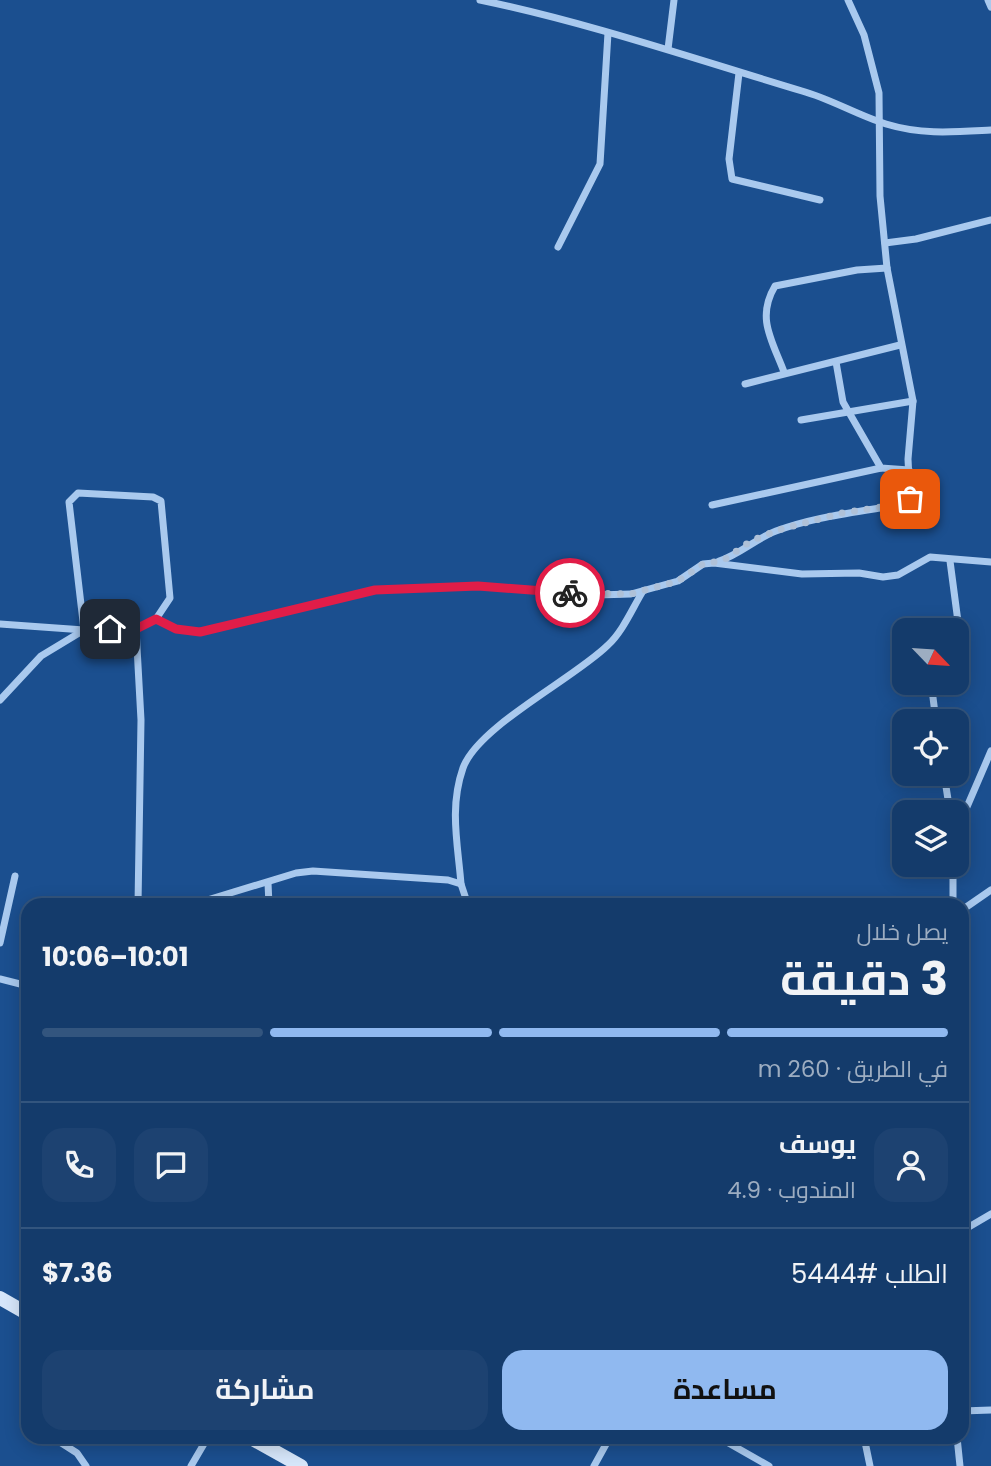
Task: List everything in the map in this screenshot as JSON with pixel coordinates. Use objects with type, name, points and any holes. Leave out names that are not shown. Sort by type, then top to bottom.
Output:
[{"type":"street","points":[[480,0],[668,49],[828,99],[908,130],[938,134],[991,130]]},
{"type":"street","points":[[668,49],[674,0]]},
{"type":"street","points":[[714,563],[732,556],[751,541],[790,526],[842,513],[908,503],[910,499],[913,401],[887,268],[877,120],[879,93],[876,73],[864,35],[848,0]]},
{"type":"street","points":[[988,0],[991,7]]},
{"type":"street","points":[[558,247],[600,164],[608,33]]},
{"type":"street","points":[[738,73],[729,159],[732,179],[820,200]]},
{"type":"street","points":[[885,243],[916,239],[991,220]]},
{"type":"street","points":[[784,372],[764,319],[765,308],[775,286],[846,272],[887,268]]},
{"type":"street","points":[[745,384],[784,372],[900,345]]},
{"type":"street","points":[[836,362],[839,388],[848,412],[859,425],[881,468]]},
{"type":"street","points":[[801,420],[913,401]]},
{"type":"street","points":[[712,505],[881,468],[909,470]]},
{"type":"street","points":[[0,624],[84,630],[136,629],[156,619],[170,598],[161,501],[153,497],[78,493],[69,502],[84,630]]},
{"type":"street","points":[[156,619],[176,629],[200,632],[375,590],[478,586],[597,595],[643,591],[678,581],[703,564],[714,563],[802,574],[859,573],[883,578],[898,575],[924,558],[991,562]]},
{"type":"street","points":[[950,561],[958,618]]},
{"type":"street","points":[[466,898],[461,884],[453,823],[463,768],[469,757],[511,717],[609,644],[643,591]]},
{"type":"street","points":[[136,629],[141,720],[138,898]]},
{"type":"street","points":[[0,700],[41,656],[84,630]]},
{"type":"street","points":[[969,802],[991,751]]},
{"type":"street","points":[[216,898],[296,873],[313,871],[410,876],[461,884]]},
{"type":"street","points":[[0,943],[2,919],[15,876]]},
{"type":"street","points":[[953,877],[953,898]]},
{"type":"street","points":[[268,883],[269,898]]},
{"type":"street","points":[[969,905],[991,890]]},
{"type":"street","points":[[0,979],[21,984]]},
{"type":"street","points":[[969,1227],[991,1214]]},
{"type":"street","points":[[0,1298],[21,1310]]},
{"type":"street","points":[[969,1411],[991,1410]]},
{"type":"street","points":[[63,1444],[77,1453],[86,1466]]},
{"type":"street","points":[[191,1466],[204,1444]]},
{"type":"street","points":[[262,1444],[301,1466]]},
{"type":"street","points":[[594,1466],[606,1444]]},
{"type":"street","points":[[730,1444],[769,1466]]},
{"type":"street","points":[[865,1444],[870,1466]]},
{"type":"street","points":[[958,1444],[960,1466]]},
{"type":"way so far","points":[[570,593],[631,594],[678,581],[703,564],[724,560],[751,541],[778,530],[842,513],[908,503],[910,499]]},
{"type":"route","points":[[110,629],[136,629],[156,619],[176,629],[209,631],[248,618],[375,590],[478,586],[570,593]]}]
